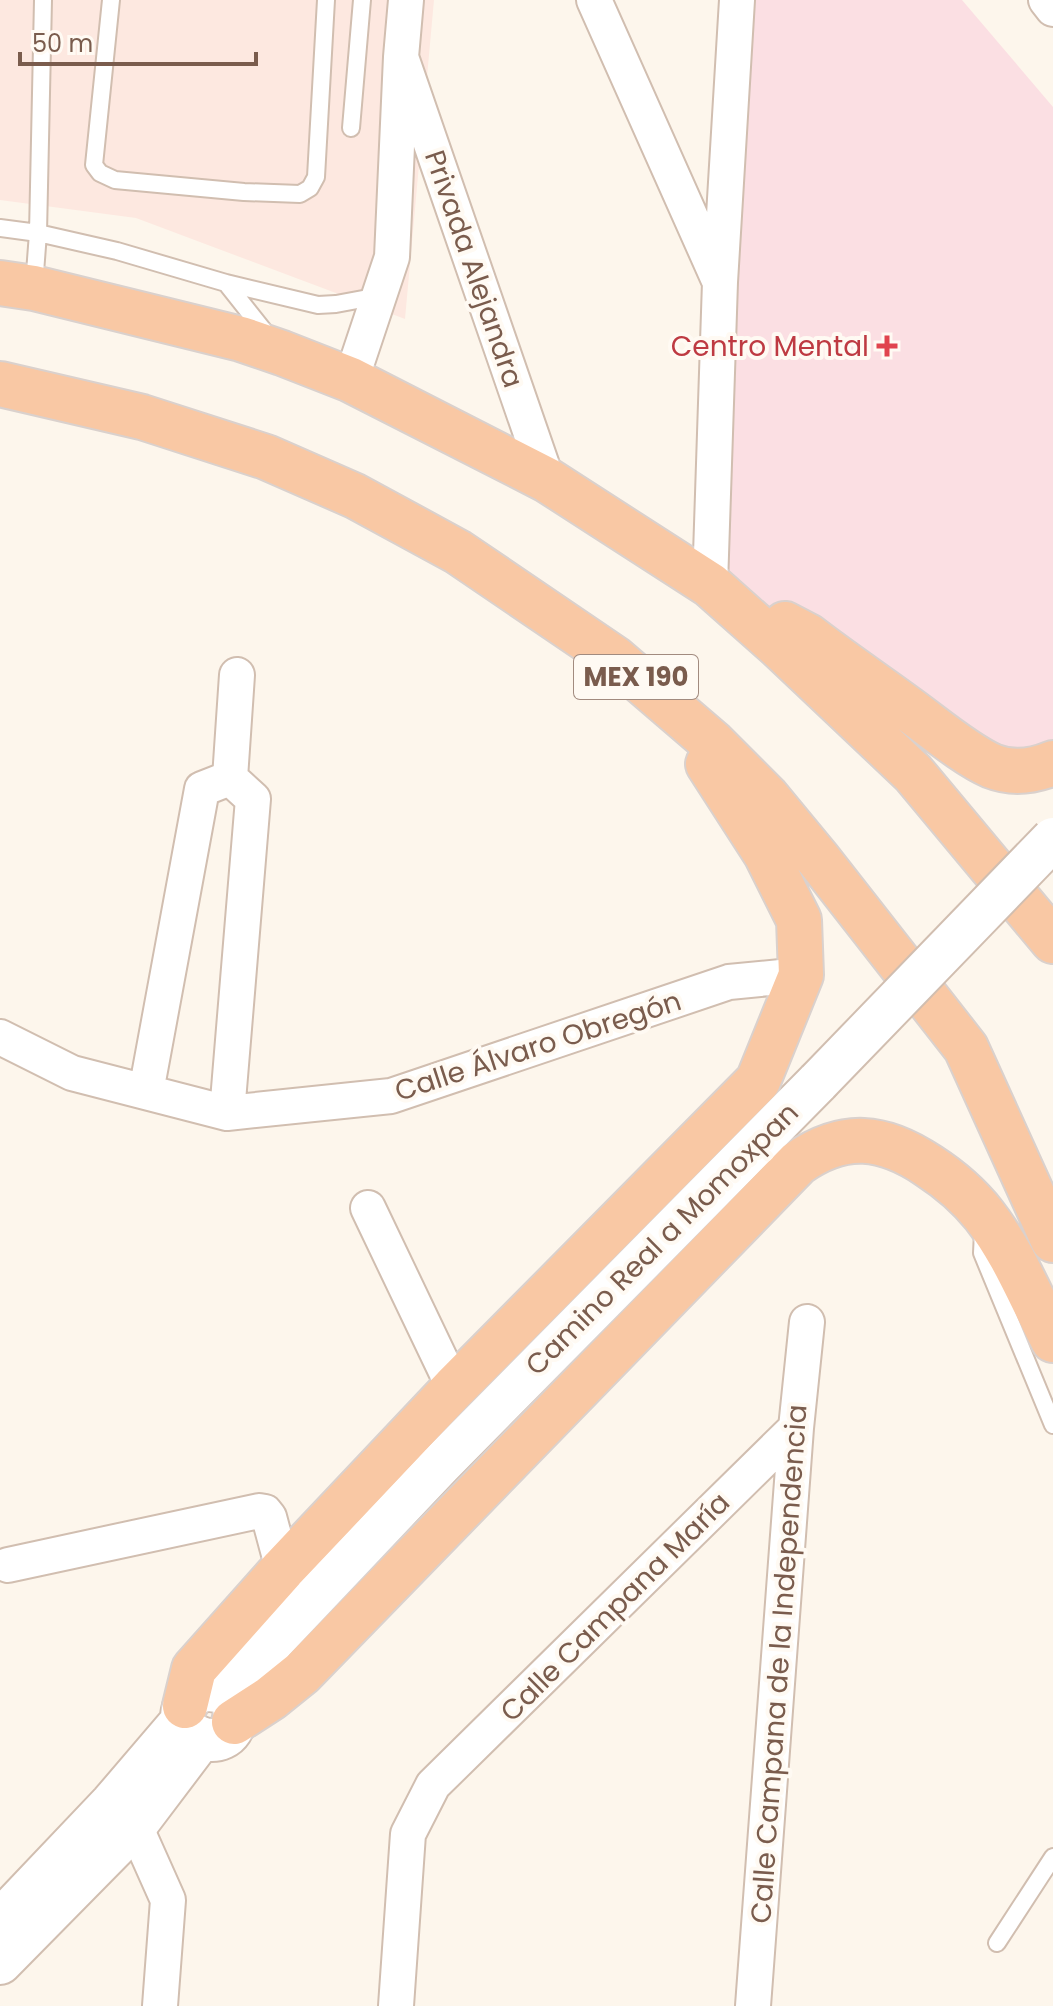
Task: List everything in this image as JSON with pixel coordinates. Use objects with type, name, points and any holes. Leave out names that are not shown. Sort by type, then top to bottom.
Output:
[{"type":"highway","points":[[17,285],[241,339],[351,380],[547,480],[710,585],[808,636],[992,766],[1021,771],[1053,763]]},
{"type":"highway","name":"MEX 190","points":[[0,384],[142,417],[266,457],[355,496],[458,552],[614,658],[713,743],[767,797],[966,1048],[1053,1240]]},
{"type":"highway","points":[[710,585],[913,773],[1053,941]]},
{"type":"highway","points":[[614,658],[710,767],[766,854],[799,920],[801,975],[758,1081],[454,1388],[279,1555],[194,1669],[201,1722],[271,1698],[302,1673],[798,1163],[815,1151],[854,1140],[888,1143],[944,1175],[984,1215],[1010,1256],[1053,1340]]},
{"type":"street","points":[[351,380],[392,257],[406,0]]},
{"type":"street","points":[[594,0],[720,282]]},
{"type":"street","points":[[710,585],[720,282],[737,0]]},
{"type":"street","points":[[1046,0],[1053,9]]},
{"type":"street","name":"Privada Alejandra","points":[[401,57],[547,480]]},
{"type":"street","points":[[230,778],[237,675]]},
{"type":"street","points":[[146,1092],[202,789],[230,778]]},
{"type":"street","points":[[227,1113],[253,799],[230,778]]},
{"type":"street","name":"Camino Real a Momoxpan","points":[[0,1963],[201,1722],[191,1697],[199,1691],[218,1691],[273,1641],[440,1465],[1053,839]]},
{"type":"street","name":"Calle Álvaro Obregón","points":[[0,1037],[72,1073],[227,1113],[391,1096],[729,982],[801,975]]},
{"type":"street","points":[[368,1208],[454,1388]]},
{"type":"street","name":"Calle Campana de la Independencia","points":[[753,2006],[796,1428],[807,1322]]},
{"type":"street","name":"Calle Campana María","points":[[396,2006],[408,1834],[433,1785],[796,1428]]},
{"type":"street","points":[[8,1565],[259,1511],[269,1517],[279,1555]]},
{"type":"street","points":[[124,1815],[154,1866],[168,1900],[157,2002]]},
{"type":"street","name":"Camino Real a Momoxpan","points":[[0,1921],[124,1815]]},
{"type":"lane","points":[[17,285],[38,233],[43,0]]},
{"type":"lane","points":[[111,0],[94,165],[100,173],[115,180],[300,194],[310,188],[316,177],[326,0]]},
{"type":"lane","points":[[351,128],[362,0]]},
{"type":"lane","points":[[0,228],[38,233],[117,251],[226,283],[318,305],[379,296]]},
{"type":"lane","points":[[226,283],[282,353]]},
{"type":"lane","points":[[984,1215],[982,1253],[1053,1425]]},
{"type":"lane","points":[[997,1943],[1053,1857]]},
{"type":"shaded area","points":[[0,0],[434,0],[405,319],[136,218],[0,200]]},
{"type":"shaded area","name":"Centro Mental","points":[[738,0],[962,0],[1053,107],[1053,744],[1015,760],[710,585]]},
{"type":"place","name":"Centro Mental","points":[[887,346]]}]
